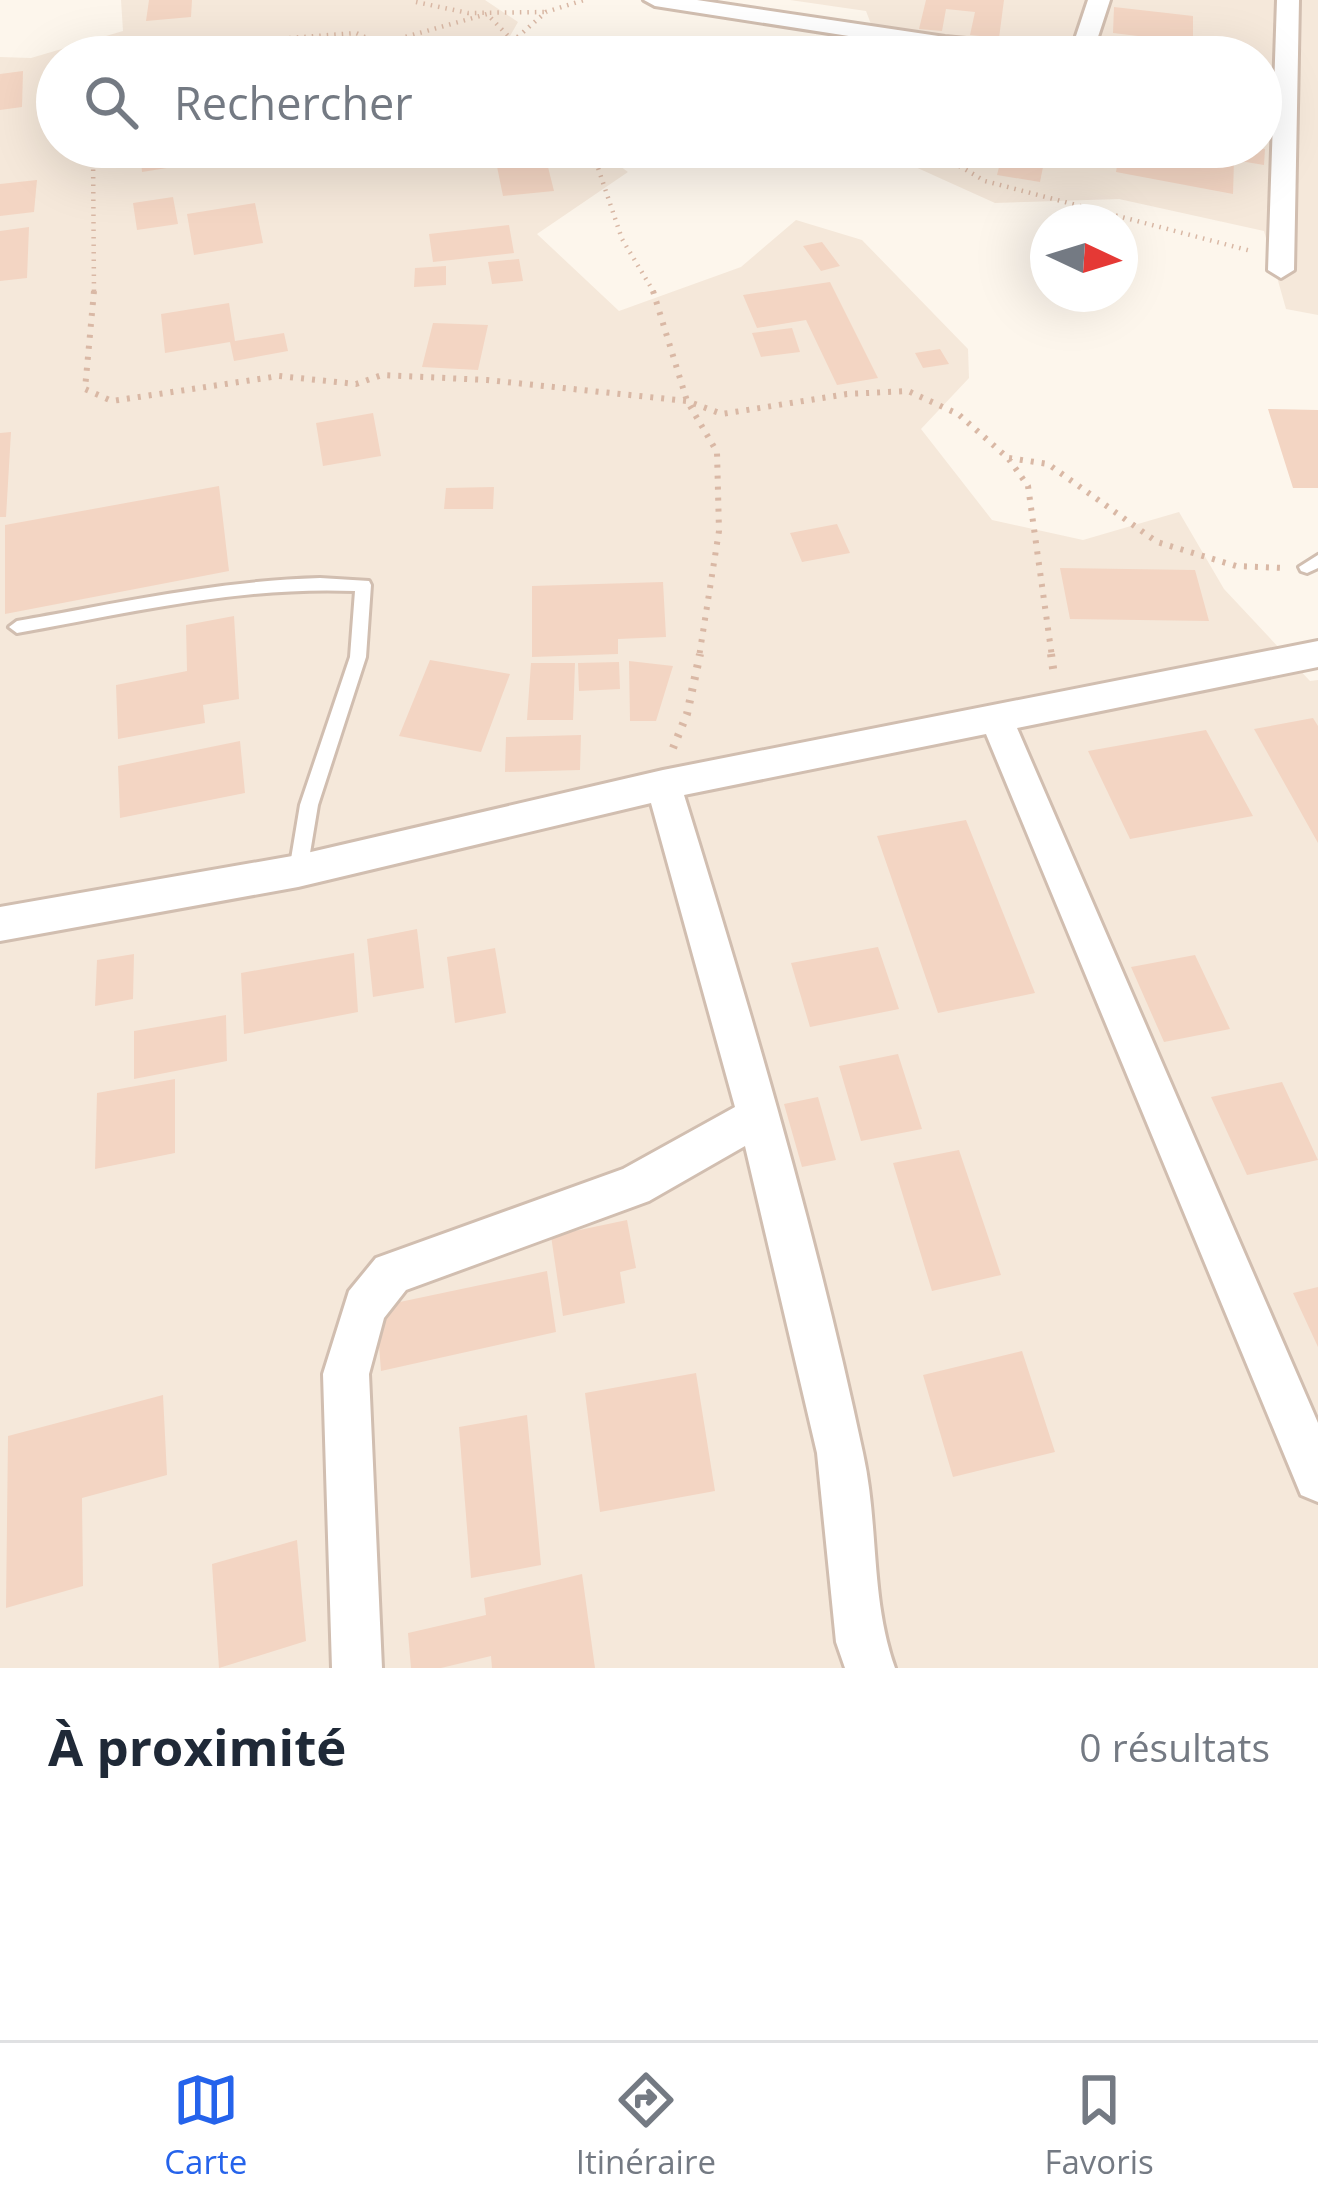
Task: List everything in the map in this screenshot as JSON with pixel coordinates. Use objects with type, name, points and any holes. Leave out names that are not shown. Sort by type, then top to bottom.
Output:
[{"type":"street","points":[[655,0],[892,36]]},
{"type":"street","points":[[1088,36],[1100,0]]},
{"type":"street","points":[[1281,269],[1288,0]]},
{"type":"street","points":[[0,924],[298,871],[663,784],[1318,654]]},
{"type":"street","points":[[996,718],[1318,1478]]},
{"type":"street","points":[[663,784],[723,980],[842,1459],[858,1640],[870,1668]]},
{"type":"street","points":[[357,1668],[346,1374],[365,1306],[391,1274],[634,1186],[757,1117]]},
{"type":"lane","points":[[16,627],[234,590],[326,582],[363,585],[358,657],[309,806],[298,871]]},
{"type":"path","points":[[416,2],[488,14],[546,12],[584,0]]},
{"type":"path","points":[[519,36],[546,12]]},
{"type":"path","points":[[488,14],[508,36]]},
{"type":"path","points":[[409,36],[488,14]]},
{"type":"path","points":[[316,36],[363,36]]},
{"type":"path","points":[[94,168],[96,267],[85,389],[112,401],[279,376],[356,384],[382,375],[487,380],[687,401],[722,414],[847,394],[908,391],[958,414],[1008,458],[1028,486],[1057,707]]},
{"type":"path","points":[[598,168],[622,239],[654,292],[687,401],[717,452],[719,531],[687,714],[663,784]]},
{"type":"path","points":[[963,168],[985,181],[1250,250],[1281,269]]},
{"type":"path","points":[[1008,458],[1048,464],[1157,542],[1236,566],[1312,564]]},
{"type":"shaded area","points":[[121,0],[485,0],[518,22],[510,36],[106,36],[123,31]]},
{"type":"shaded area","points":[[790,0],[1318,0],[1318,315],[1286,309],[1264,231],[1119,199],[995,203],[918,168],[1282,168],[1282,36],[876,36],[866,11]]},
{"type":"shaded area","points":[[0,57],[36,57],[36,168],[623,168],[628,172],[537,234],[619,311],[741,267],[796,220],[862,240],[968,349],[969,378],[921,429],[992,520],[1083,540],[1179,512],[1224,589],[1310,681],[1318,680],[1318,1668],[0,1668]]},
{"type":"building","points":[[149,0],[192,0],[191,17],[146,21]]},
{"type":"building","points":[[926,0],[1004,0],[999,36],[970,35],[975,12],[946,9],[942,31],[919,29]]},
{"type":"building","points":[[1114,7],[1193,16],[1193,36],[1113,33]]},
{"type":"building","points":[[23,71],[22,107],[0,110],[0,74]]},
{"type":"building","points":[[497,168],[548,168],[554,191],[503,196]]},
{"type":"building","points":[[999,168],[1043,168],[1040,182],[997,175]]},
{"type":"building","points":[[1117,168],[1234,168],[1233,194],[1116,172]]},
{"type":"building","points":[[37,180],[34,212],[0,216],[0,184]]},
{"type":"building","points":[[173,197],[178,224],[137,230],[133,203]]},
{"type":"building","points":[[255,203],[263,243],[194,255],[187,214]]},
{"type":"building","points":[[509,225],[514,253],[433,262],[429,234]]},
{"type":"building","points":[[29,227],[27,278],[0,281],[0,231]]},
{"type":"building","points":[[822,242],[840,266],[821,271],[803,246]]},
{"type":"building","points":[[519,259],[523,281],[492,284],[488,262]]},
{"type":"building","points":[[446,266],[446,285],[414,287],[415,268]]},
{"type":"building","points":[[830,282],[878,378],[837,385],[806,320],[757,328],[743,295]]},
{"type":"building","points":[[229,303],[235,341],[284,333],[288,351],[234,361],[230,342],[165,353],[161,314]]},
{"type":"building","points":[[433,323],[488,325],[478,370],[422,367]]},
{"type":"building","points":[[792,328],[800,352],[761,357],[752,333]]},
{"type":"building","points":[[940,349],[949,364],[923,368],[915,353]]},
{"type":"building","points":[[1268,409],[1318,410],[1318,488],[1293,488]]},
{"type":"building","points":[[373,413],[381,456],[323,466],[316,423]]},
{"type":"building","points":[[11,432],[6,517],[0,517],[0,433]]},
{"type":"building","points":[[219,486],[229,571],[5,614],[5,525]]},
{"type":"building","points":[[494,487],[493,509],[444,509],[446,488]]},
{"type":"building","points":[[837,524],[850,553],[802,562],[790,533]]},
{"type":"building","points":[[1060,568],[1195,570],[1209,621],[1070,619]]},
{"type":"building","points":[[663,582],[666,637],[618,639],[618,654],[532,657],[532,586]]},
{"type":"building","points":[[234,616],[239,699],[203,705],[205,723],[118,739],[116,685],[187,671],[186,625]]},
{"type":"building","points":[[430,660],[510,674],[481,752],[399,736]]},
{"type":"building","points":[[629,661],[673,666],[656,721],[630,721]]},
{"type":"building","points":[[619,662],[620,689],[579,691],[578,663]]},
{"type":"building","points":[[531,663],[575,663],[573,720],[527,720]]},
{"type":"building","points":[[1313,718],[1318,726],[1318,843],[1254,729]]},
{"type":"building","points":[[1206,730],[1253,816],[1130,839],[1088,751]]},
{"type":"building","points":[[581,735],[580,770],[505,772],[506,737]]},
{"type":"building","points":[[240,741],[245,793],[120,818],[118,766]]},
{"type":"building","points":[[966,820],[1035,993],[938,1013],[877,836]]},
{"type":"building","points":[[417,929],[424,988],[373,997],[367,939]]},
{"type":"building","points":[[878,947],[899,1009],[810,1027],[791,963]]},
{"type":"building","points":[[495,948],[506,1013],[455,1023],[447,957]]},
{"type":"building","points":[[354,953],[358,1012],[244,1034],[241,973]]},
{"type":"building","points":[[134,954],[133,999],[95,1006],[97,960]]},
{"type":"building","points":[[1195,955],[1230,1029],[1164,1042],[1131,967]]},
{"type":"building","points":[[226,1015],[227,1061],[134,1079],[134,1031]]},
{"type":"building","points":[[898,1054],[922,1129],[861,1141],[839,1066]]},
{"type":"building","points":[[175,1079],[175,1153],[95,1169],[97,1093]]},
{"type":"building","points":[[1282,1082],[1318,1160],[1247,1175],[1211,1097]]},
{"type":"building","points":[[818,1097],[836,1160],[802,1167],[784,1104]]},
{"type":"building","points":[[959,1150],[1001,1275],[932,1291],[893,1163]]},
{"type":"building","points":[[627,1220],[636,1268],[620,1272],[625,1303],[563,1316],[551,1236]]},
{"type":"building","points":[[547,1271],[556,1332],[381,1371],[376,1307]]},
{"type":"building","points":[[1318,1287],[1318,1347],[1293,1293]]},
{"type":"building","points":[[1022,1351],[1055,1452],[953,1477],[923,1375]]},
{"type":"building","points":[[696,1373],[715,1491],[600,1512],[585,1393]]},
{"type":"building","points":[[163,1395],[167,1475],[82,1498],[83,1586],[6,1608],[8,1436]]},
{"type":"building","points":[[527,1415],[541,1565],[471,1578],[459,1427]]},
{"type":"building","points":[[297,1540],[306,1641],[219,1668],[212,1564]]},
{"type":"building","points":[[582,1574],[595,1668],[492,1668],[491,1656],[441,1668],[411,1668],[408,1633],[486,1615],[484,1598]]}]
